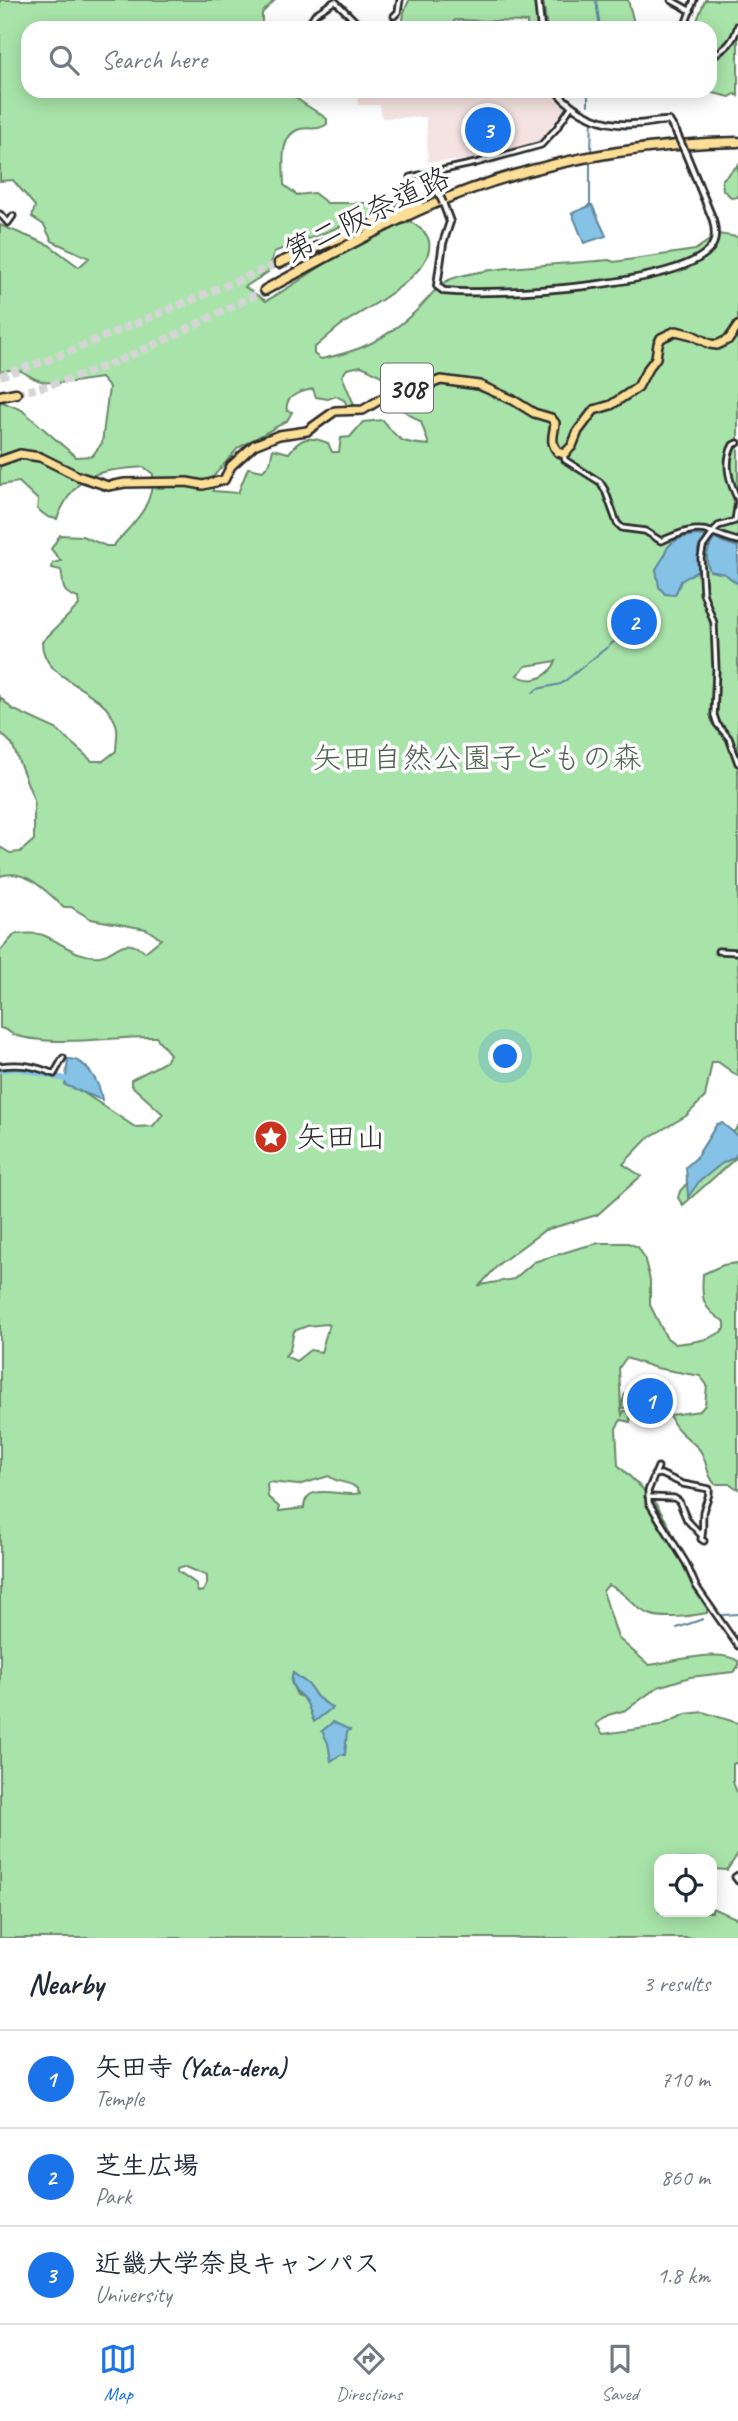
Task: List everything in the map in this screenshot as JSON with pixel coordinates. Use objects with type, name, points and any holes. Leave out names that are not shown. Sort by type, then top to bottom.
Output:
[{"type":"highway","name":"第二阪奈道路","points":[[279,264],[455,190],[545,161],[641,144],[738,140]]},
{"type":"highway","name":"第二阪奈道路","points":[[265,290],[403,217],[487,184],[547,166],[618,152],[738,140]]},
{"type":"highway","points":[[564,454],[594,411],[611,405],[638,387],[656,358],[659,340],[666,334],[676,331],[717,345],[729,339],[738,326]]},
{"type":"highway","name":"308","points":[[0,461],[20,454],[40,457],[78,476],[108,486],[125,483],[219,483],[243,453],[254,446],[279,435],[307,431],[332,412],[363,410],[394,391],[445,380],[479,385],[534,413],[551,418],[555,422],[551,437],[553,445],[558,452],[564,454]]},
{"type":"highway","points":[[0,396],[16,393]]},
{"type":"street","points":[[394,16],[398,12],[400,0]]},
{"type":"street","points":[[538,0],[540,21]]},
{"type":"street","points":[[671,0],[691,10]]},
{"type":"street","points":[[687,21],[694,0]]},
{"type":"street","points":[[310,21],[315,14],[335,1],[355,21]]},
{"type":"street","points":[[717,53],[728,47],[736,36],[738,25]]},
{"type":"street","points":[[431,174],[450,222],[443,243],[437,286],[444,292],[551,289],[644,278],[703,256],[712,247],[714,240],[713,220],[669,121],[629,125],[613,123],[570,107],[562,98]]},
{"type":"street","points":[[411,177],[541,145],[556,129],[570,107]]},
{"type":"street","points":[[0,214],[8,223],[13,216]]},
{"type":"street","points":[[738,443],[733,445],[729,452],[728,470],[738,501],[735,521],[718,526],[703,547],[701,558],[703,593],[715,632],[714,715],[717,724],[729,738],[738,763]]},
{"type":"street","points":[[564,454],[565,460],[600,482],[617,523],[622,528],[645,531],[661,541],[683,532],[698,530],[738,541]]},
{"type":"street","points":[[718,951],[738,952]]},
{"type":"street","points":[[0,1066],[15,1063],[34,1065],[54,1074],[63,1058]]},
{"type":"street","points":[[658,1467],[648,1497],[686,1563],[696,1586],[738,1646]]},
{"type":"street","points":[[648,1497],[679,1500],[687,1520],[703,1538],[703,1513],[710,1495],[709,1489],[684,1484],[661,1474],[654,1475]]},
{"type":"street","points":[[738,1875],[735,1877],[738,1881]]},
{"type":"shaded area","points":[[358,98],[556,98],[567,107],[539,141],[476,160],[428,162],[426,117],[382,118],[380,105],[358,105]]},
{"type":"green space","name":"矢田自然公園子どもの森","points":[[0,0],[275,0],[262,13],[262,21],[21,21],[21,98],[296,98],[327,119],[324,126],[300,129],[288,138],[283,161],[284,185],[297,195],[314,193],[327,203],[402,203],[274,252],[268,272],[245,287],[266,301],[355,245],[411,222],[424,232],[429,241],[428,254],[410,278],[382,300],[343,324],[314,348],[314,354],[321,359],[360,348],[382,337],[415,312],[441,285],[459,277],[477,272],[524,267],[609,260],[614,262],[695,250],[718,234],[738,237],[738,1076],[718,1062],[712,1062],[705,1097],[686,1116],[648,1138],[623,1164],[641,1176],[597,1215],[545,1230],[500,1263],[480,1285],[514,1279],[534,1262],[579,1248],[599,1243],[628,1243],[638,1247],[644,1257],[650,1280],[650,1305],[666,1337],[675,1344],[695,1342],[725,1329],[725,1322],[707,1308],[702,1290],[703,1274],[723,1265],[738,1263],[738,1489],[730,1484],[715,1484],[702,1453],[678,1429],[670,1415],[700,1411],[705,1405],[707,1385],[700,1376],[656,1368],[626,1358],[619,1368],[621,1407],[625,1394],[634,1396],[631,1407],[621,1408],[622,1415],[624,1411],[631,1411],[630,1422],[621,1420],[616,1428],[618,1465],[653,1499],[668,1524],[707,1606],[707,1613],[678,1617],[655,1616],[644,1612],[625,1595],[608,1585],[603,1591],[618,1638],[649,1665],[719,1656],[738,1661],[738,1667],[733,1672],[690,1677],[658,1687],[626,1710],[608,1715],[596,1724],[603,1734],[660,1726],[686,1714],[703,1712],[738,1723],[738,1762],[733,1764],[733,1782],[738,1795],[738,1854],[727,1870],[717,1869],[717,1854],[654,1854],[654,1917],[717,1917],[717,1910],[738,1919],[738,1938],[0,1938],[0,1066],[15,1063],[34,1065],[60,1077],[135,1127],[153,1126],[163,1114],[131,1085],[131,1080],[165,1062],[170,1054],[156,1037],[56,1041],[21,1037],[0,1028],[0,951],[15,934],[40,934],[84,955],[92,956],[106,955],[125,945],[145,952],[161,939],[146,929],[91,919],[71,907],[64,907],[27,878],[9,874],[0,876],[0,847],[10,853],[20,852],[34,840],[34,800],[12,744],[0,732],[0,697],[12,709],[56,729],[92,761],[103,761],[116,751],[117,727],[109,711],[62,676],[45,655],[42,642],[79,605],[78,598],[65,590],[61,570],[52,568],[53,563],[61,561],[51,549],[60,535],[82,536],[106,546],[113,546],[146,505],[153,474],[144,467],[114,470],[90,477],[72,491],[57,519],[48,517],[37,509],[38,500],[19,482],[0,485],[0,401],[22,410],[76,457],[92,456],[102,443],[109,387],[101,378],[53,383],[20,371],[0,372],[0,225],[49,245],[79,267],[89,258],[52,241],[44,225],[32,217],[35,206],[13,180],[0,181]],"holes":[[[361,366],[405,383],[397,394],[403,410],[421,422],[429,445],[402,440],[383,420],[363,422],[350,437],[341,438],[339,452],[332,452],[328,443],[316,439],[298,443],[289,453],[273,449],[270,463],[263,471],[248,468],[238,493],[213,491],[212,478],[238,448],[287,421],[292,412],[287,411],[288,401],[294,395],[313,389],[316,397],[328,399],[336,396],[344,400],[348,407],[338,409],[338,414],[365,413],[375,409],[380,405],[379,397],[361,408],[355,407],[342,376],[347,369]],[[556,661],[540,678],[529,679],[517,675],[526,666]],[[329,1325],[321,1352],[310,1350],[296,1361],[285,1356],[290,1350],[294,1331],[307,1326]],[[329,1476],[354,1486],[360,1493],[318,1492],[306,1499],[304,1508],[279,1511],[279,1507],[268,1497],[269,1482],[298,1485]],[[184,1566],[207,1576],[203,1591],[198,1592],[195,1583],[178,1571],[178,1568]],[[293,1673],[305,1682],[317,1697],[332,1708],[297,1695],[291,1682]]]},
{"type":"green space","points":[[409,0],[535,0],[538,21],[403,21]]},
{"type":"green space","points":[[543,0],[628,0],[633,21],[546,21]]},
{"type":"green space","points":[[705,0],[738,0],[738,96],[717,94],[717,21],[697,21]]},
{"type":"green space","points":[[738,165],[738,197],[732,198],[723,190],[722,180]]},
{"type":"green space","points":[[738,1127],[738,1156],[683,1205],[678,1198],[680,1191]]},
{"type":"water","points":[[592,205],[606,236],[584,243],[572,213]]},
{"type":"water","points":[[696,535],[706,538],[698,549],[699,570],[681,581],[675,595],[665,594],[659,587],[656,569],[674,541]]},
{"type":"water","points":[[714,539],[738,547],[738,584],[725,574],[710,571],[707,554]]},
{"type":"water","points":[[68,1059],[81,1063],[91,1073],[102,1100],[65,1085]]},
{"type":"water","points":[[722,1123],[738,1136],[738,1151],[735,1157],[721,1164],[699,1182],[688,1197],[686,1167],[696,1158],[717,1124]]},
{"type":"water","points":[[293,1673],[332,1708],[314,1722],[306,1701],[293,1685]]},
{"type":"water","points":[[333,1722],[350,1730],[347,1732],[345,1755],[331,1761],[328,1743],[322,1731]]},
{"type":"waterway","points":[[596,0],[599,21]]},
{"type":"waterway","points":[[540,1],[544,21]]},
{"type":"waterway","points":[[567,98],[592,114],[591,155]]},
{"type":"waterway","points":[[588,98],[588,105]]},
{"type":"waterway","points":[[590,160],[590,207]]},
{"type":"waterway","points":[[623,626],[625,626],[626,629],[623,627],[623,626]]},
{"type":"waterway","points":[[533,693],[537,689],[561,684],[615,641],[624,628]]},
{"type":"waterway","points":[[0,1070],[18,1068],[65,1079]]},
{"type":"waterway","points":[[723,1615],[738,1614]]},
{"type":"waterway","points":[[677,1628],[703,1619]]},
{"type":"tunnel","points":[[0,376],[51,359],[279,263]]},
{"type":"tunnel","points":[[16,393],[49,385],[113,363],[265,290]]},
{"type":"place","name":"近畿大学奈良キャンパス","points":[[488,130]]},
{"type":"place","name":"芝生広場","points":[[634,622]]},
{"type":"place","name":"矢田山","points":[[271,1137]]},
{"type":"place","name":"矢田寺 (Yata-dera)","points":[[650,1401]]}]
